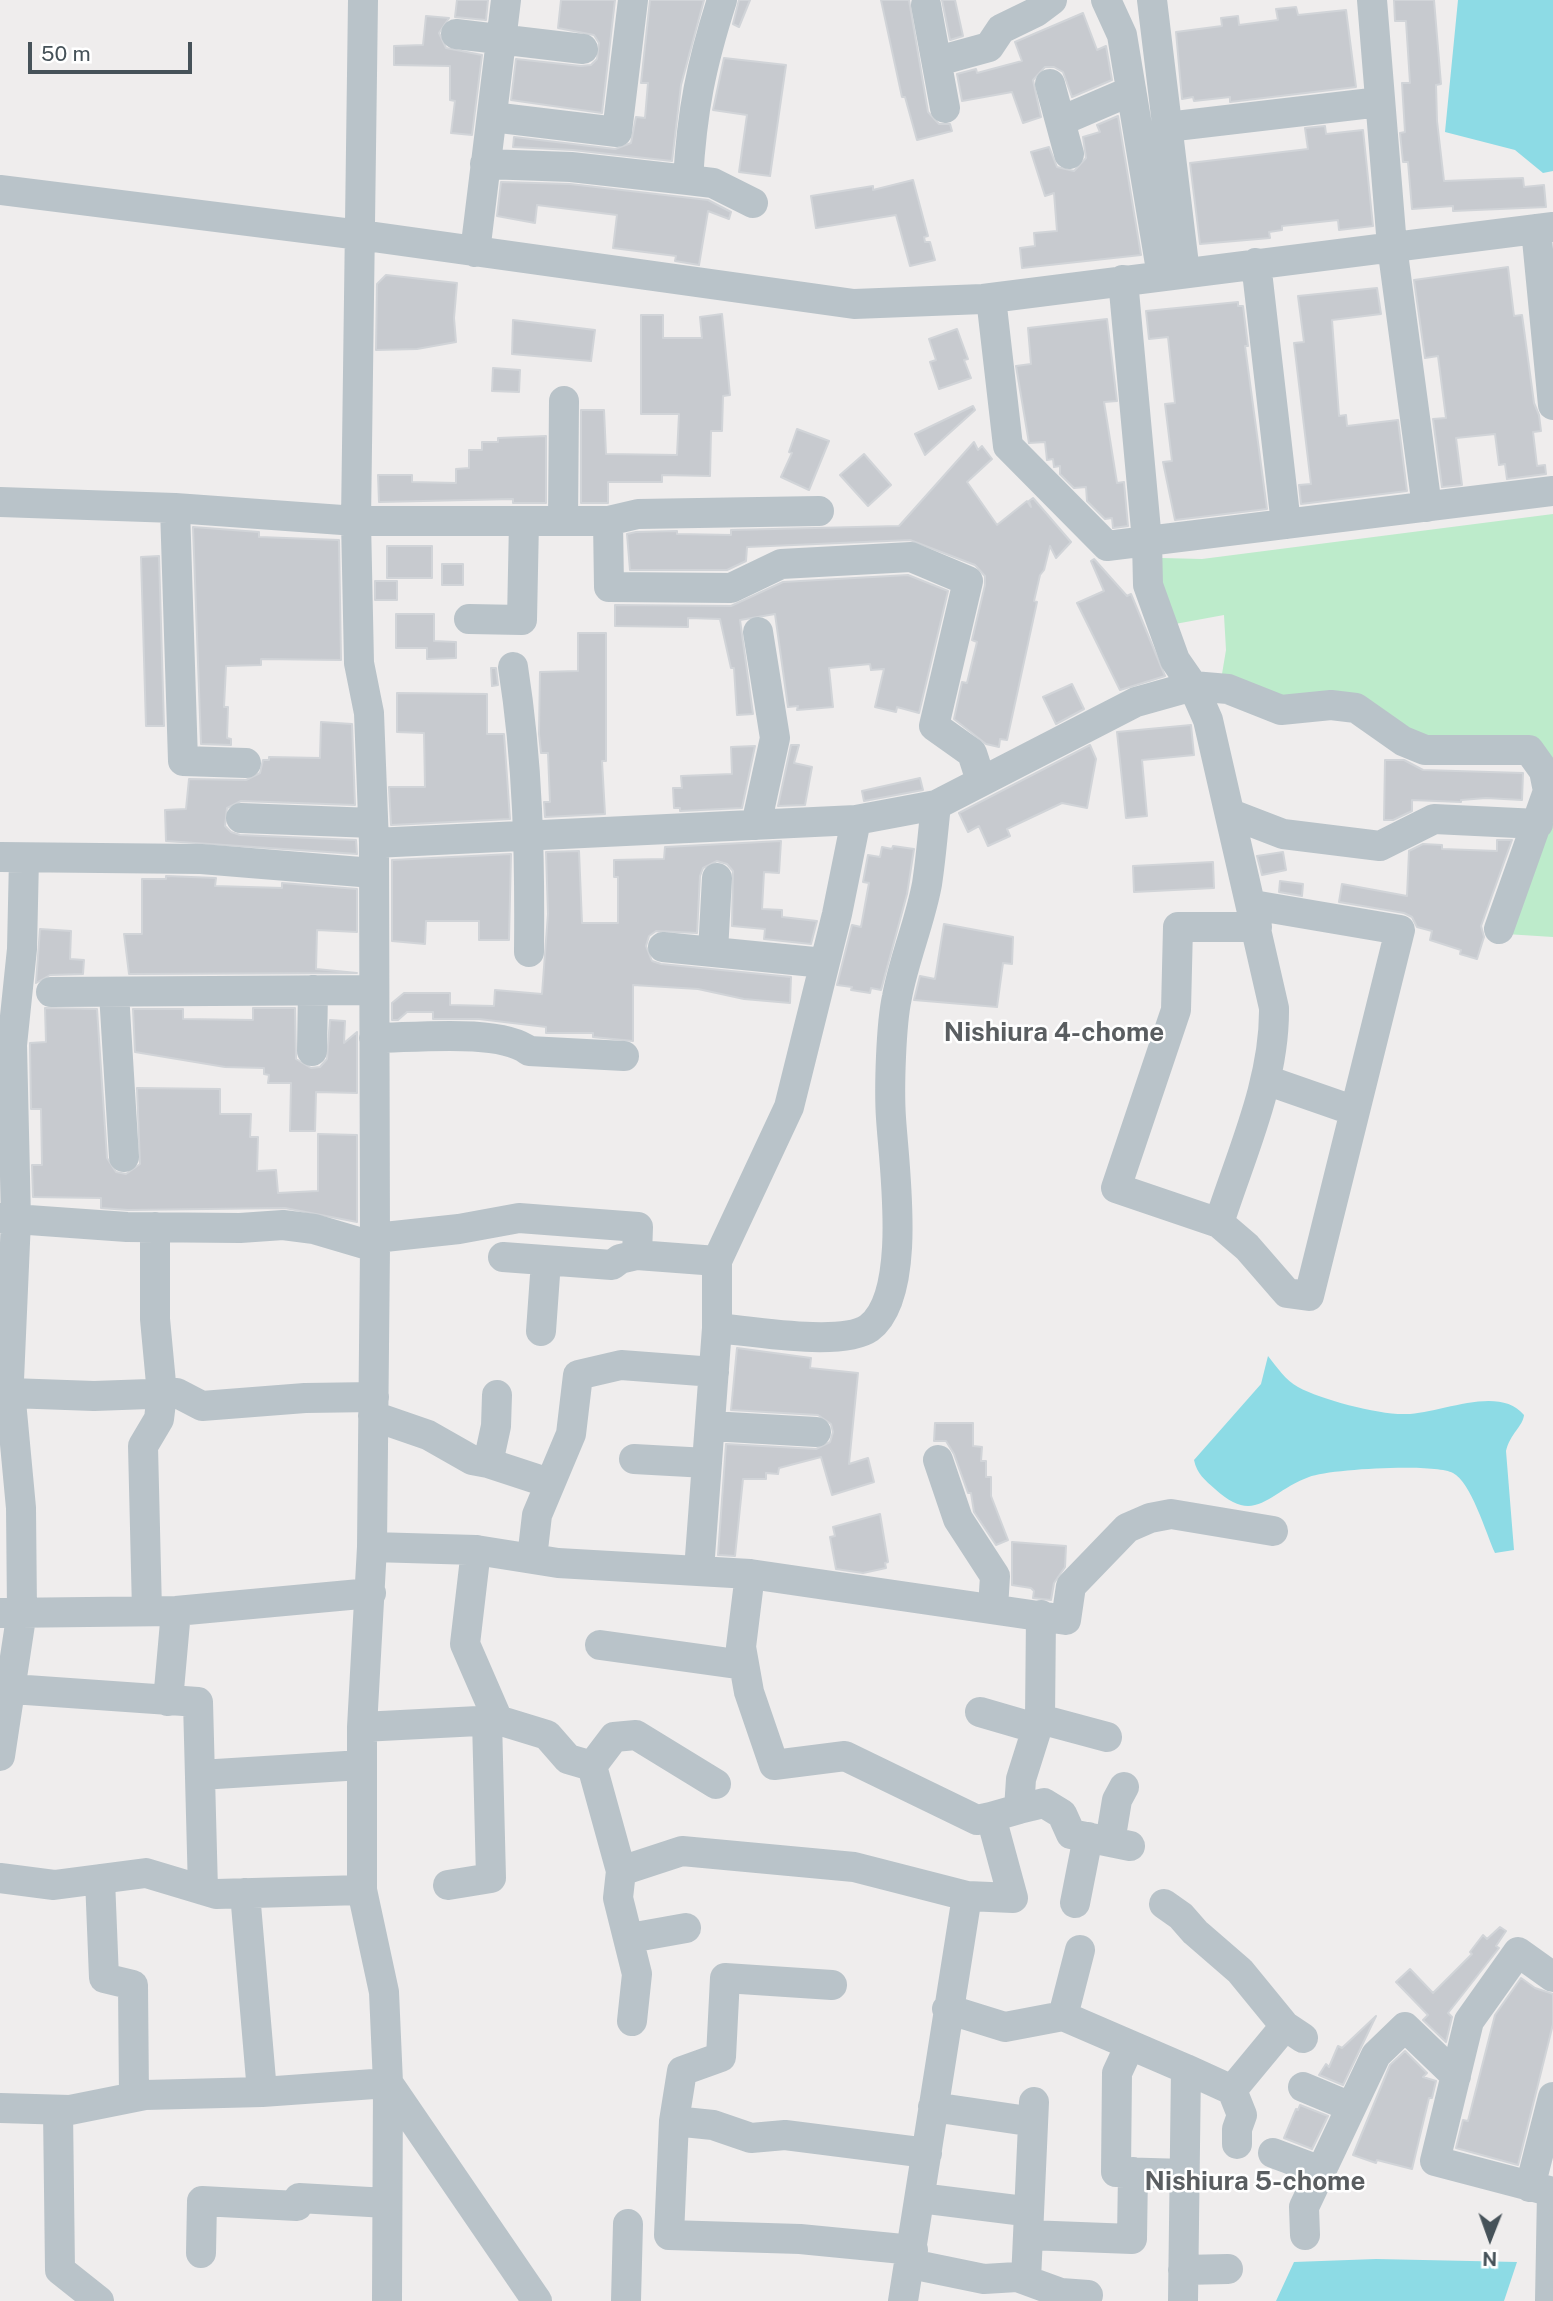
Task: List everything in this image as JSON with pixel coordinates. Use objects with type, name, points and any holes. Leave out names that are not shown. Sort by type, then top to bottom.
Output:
[{"type":"street","points":[[363,0],[356,521],[359,663],[369,713],[373,833],[375,1242],[371,1593],[362,1727],[362,1890],[384,1992],[388,2082],[387,2301]]},
{"type":"street","points":[[475,252],[506,0]]},
{"type":"street","points":[[492,117],[617,132],[633,0]]},
{"type":"street","points":[[688,180],[692,118],[701,68],[722,0]]},
{"type":"street","points":[[938,61],[989,47],[1001,29],[1036,12],[1052,0]]},
{"type":"street","points":[[1106,0],[1122,35],[1131,91],[1174,274]]},
{"type":"street","points":[[1152,0],[1167,127],[1174,274]]},
{"type":"street","points":[[1371,0],[1392,246],[1427,507]]},
{"type":"street","points":[[926,5],[945,108]]},
{"type":"street","points":[[456,34],[583,49]]},
{"type":"street","points":[[1050,84],[1069,154]]},
{"type":"street","points":[[1061,121],[1131,91]]},
{"type":"street","points":[[1167,127],[1380,102]]},
{"type":"street","points":[[485,164],[571,167],[713,183],[753,203]]},
{"type":"street","points":[[0,190],[359,235],[854,304],[991,298],[1545,228],[1553,405]]},
{"type":"street","points":[[1256,263],[1286,524]]},
{"type":"street","points":[[1123,280],[1147,541],[1148,585],[1174,660],[1193,686],[1208,720],[1274,1008],[1275,1031],[1266,1080],[1219,1223]]},
{"type":"street","points":[[991,298],[1008,446],[1107,546],[1553,491]]},
{"type":"street","points":[[563,521],[564,401]]},
{"type":"street","points":[[0,502],[175,508],[356,521],[608,521],[638,514],[819,511]]},
{"type":"street","points":[[175,508],[183,761],[246,763]]},
{"type":"street","points":[[469,619],[522,620],[524,521]]},
{"type":"street","points":[[608,521],[609,587],[731,588],[781,565],[911,556],[968,581],[934,726],[972,753],[981,780]]},
{"type":"street","points":[[756,825],[775,738],[758,632]]},
{"type":"street","points":[[513,667],[522,724],[530,834],[529,952]]},
{"type":"street","points":[[241,818],[373,833],[530,834],[856,820],[936,805],[1136,702],[1193,686],[1228,690],[1280,710],[1331,705],[1356,708],[1404,741],[1425,750],[1529,750],[1545,771],[1548,792],[1499,929]]},
{"type":"street","points":[[717,1328],[824,1338],[855,1334],[868,1328],[880,1316],[888,1299],[897,1248],[899,1200],[891,1115],[896,999],[927,885],[936,805]]},
{"type":"street","points":[[1231,814],[1283,834],[1380,846],[1434,819],[1538,824]]},
{"type":"street","points":[[699,1570],[717,1328],[717,1261],[789,1107],[856,820]]},
{"type":"street","points":[[0,1756],[12,1689],[11,1612],[21,1508],[10,1393],[6,1044],[22,949],[12,858],[201,859],[373,873]]},
{"type":"street","points":[[713,952],[717,878]]},
{"type":"street","points":[[1255,916],[1400,930],[1309,1296],[1287,1293],[1247,1247],[1219,1223],[1116,1188],[1176,1010],[1178,927],[1255,916]]},
{"type":"street","points":[[663,947],[824,963]]},
{"type":"street","points":[[312,1051],[313,990]]},
{"type":"street","points":[[51,992],[374,990]]},
{"type":"street","points":[[114,993],[124,1157]]},
{"type":"street","points":[[374,1038],[494,1037],[518,1042],[529,1051],[624,1056]]},
{"type":"street","points":[[1266,1080],[1355,1111]]},
{"type":"street","points":[[8,1219],[155,1227],[240,1228],[283,1225],[314,1228],[375,1242],[519,1217],[569,1219],[638,1227],[636,1255]]},
{"type":"street","points":[[147,1611],[143,1446],[159,1419],[162,1394],[155,1319],[155,1227]]},
{"type":"street","points":[[503,1257],[612,1265],[636,1255],[717,1261]]},
{"type":"street","points":[[541,1331],[546,1261]]},
{"type":"street","points":[[532,1558],[537,1515],[548,1483],[571,1434],[578,1375],[621,1365],[714,1372]]},
{"type":"street","points":[[10,1393],[94,1396],[177,1393],[202,1406],[306,1398],[373,1407],[471,1460],[548,1483]]},
{"type":"street","points":[[488,1463],[496,1426],[497,1395]]},
{"type":"street","points":[[710,1426],[816,1432]]},
{"type":"street","points":[[634,1459],[707,1463]]},
{"type":"street","points":[[938,1460],[958,1519],[995,1576],[993,1608]]},
{"type":"street","points":[[372,1546],[476,1550],[532,1558],[750,1574],[1066,1620],[1071,1586],[1128,1528],[1150,1518],[1171,1514],[1273,1531]]},
{"type":"street","points":[[448,1885],[491,1878],[493,1720],[465,1644],[476,1550]]},
{"type":"street","points":[[750,1574],[741,1647],[749,1692],[774,1765],[845,1756],[977,1820],[1044,1803],[1062,1814],[1071,1834],[1109,1842]]},
{"type":"street","points":[[11,1612],[176,1611],[371,1593]]},
{"type":"street","points":[[168,1701],[176,1611]]},
{"type":"street","points":[[621,1871],[681,1851],[854,1867],[967,1896],[1013,1898],[1005,1813],[1021,1779],[1038,1724],[1041,1615]]},
{"type":"street","points":[[600,1645],[744,1665]]},
{"type":"street","points":[[12,1689],[198,1702],[203,1890]]},
{"type":"street","points":[[980,1712],[1107,1737]]},
{"type":"street","points":[[362,1727],[493,1720],[547,1735],[568,1759],[592,1766]]},
{"type":"street","points":[[592,1766],[614,1737],[636,1735],[716,1784]]},
{"type":"street","points":[[200,1775],[362,1765]]},
{"type":"street","points":[[592,1766],[621,1871],[618,1898],[637,1974],[632,2021]]},
{"type":"street","points":[[1075,1903],[1109,1842],[1117,1800],[1124,1787]]},
{"type":"street","points":[[0,1878],[54,1885],[146,1873],[216,1894],[362,1890]]},
{"type":"street","points":[[100,1880],[104,1978],[133,1985],[134,2097]]},
{"type":"street","points":[[245,1893],[262,2092]]},
{"type":"street","points":[[903,2301],[912,2257],[947,2009],[967,1896]]},
{"type":"street","points":[[1164,1904],[1181,1916],[1195,1932],[1240,1971],[1294,2032],[1232,2090]]},
{"type":"street","points":[[630,1938],[686,1928]]},
{"type":"street","points":[[1063,2016],[1080,1951]]},
{"type":"street","points":[[1545,2190],[1435,2161],[1469,2021],[1518,1952],[1553,1977]]},
{"type":"street","points":[[832,1985],[725,1979],[721,2057],[682,2071],[674,2121],[669,2235],[800,2239],[912,2257],[984,2279],[1017,2277],[1061,2293],[1088,2295]]},
{"type":"street","points":[[947,2009],[1006,2027],[1063,2016],[1232,2090],[1242,2115],[1237,2129],[1237,2144]]},
{"type":"street","points":[[1305,2235],[1304,2207],[1376,2055],[1405,2027],[1456,2076]]},
{"type":"street","points":[[1130,2045],[1117,2073],[1116,2172],[1185,2174]]},
{"type":"street","points":[[1183,2301],[1186,2069]]},
{"type":"street","points":[[0,2108],[58,2109],[134,2097],[262,2092],[388,2082]]},
{"type":"street","points":[[388,2082],[537,2301]]},
{"type":"street","points":[[1303,2087],[1351,2107]]},
{"type":"street","points":[[1550,2301],[1545,2190],[1553,2097]]},
{"type":"street","points":[[933,2107],[1027,2111],[1022,2222],[1026,2280]]},
{"type":"street","points":[[58,2109],[60,2270],[99,2301]]},
{"type":"street","points":[[674,2121],[713,2124],[751,2138],[785,2135],[927,2153]]},
{"type":"street","points":[[1273,2152],[1321,2171]]},
{"type":"street","points":[[920,2198],[1022,2222],[1132,2239],[1133,2172]]},
{"type":"street","points":[[201,2253],[202,2201],[297,2206],[299,2198],[387,2203]]},
{"type":"street","points":[[626,2301],[628,2224]]},
{"type":"street","points":[[1184,2270],[1228,2269]]},
{"type":"green space","points":[[1553,514],[1553,763],[1343,720],[1221,680],[1226,650],[1224,615],[1175,624],[1159,581],[1162,558],[1202,559]]},
{"type":"green space","points":[[1553,803],[1553,937],[1506,934]]},
{"type":"water","points":[[1458,0],[1553,0],[1553,171],[1543,173],[1515,150],[1445,132]]},
{"type":"water","points":[[1268,1356],[1285,1377],[1298,1387],[1351,1406],[1406,1414],[1484,1401],[1513,1406],[1524,1415],[1506,1451],[1514,1550],[1495,1553],[1466,1486],[1453,1473],[1442,1470],[1381,1468],[1320,1474],[1295,1483],[1252,1506],[1229,1500],[1215,1489],[1199,1473],[1194,1460],[1261,1384]]},
{"type":"water","points":[[1376,2259],[1517,2262],[1504,2301],[1276,2301],[1294,2262]]},
{"type":"building","points":[[457,0],[488,0],[486,20],[455,17]]},
{"type":"building","points":[[561,0],[615,0],[602,113],[511,100],[516,59],[581,66],[591,65],[597,59],[599,43],[594,35],[558,28]]},
{"type":"building","points":[[650,0],[704,0],[681,85],[672,161],[573,150],[513,147],[514,137],[615,149],[631,143],[636,117],[645,118],[648,83],[641,83]]},
{"type":"building","points":[[739,0],[750,0],[739,27],[733,24]]},
{"type":"building","points":[[881,0],[909,0],[928,112],[939,124],[950,124],[952,131],[917,140],[905,97],[902,97]]},
{"type":"building","points":[[942,0],[955,0],[963,36],[950,40]]},
{"type":"building","points":[[1394,0],[1434,0],[1441,84],[1436,85],[1437,121],[1444,181],[1523,178],[1524,187],[1544,185],[1546,207],[1453,211],[1453,206],[1412,209],[1408,162],[1403,162],[1400,133],[1405,132],[1402,83],[1410,83],[1406,21],[1395,21]]},
{"type":"building","points":[[1296,7],[1298,15],[1346,10],[1356,87],[1230,102],[1230,97],[1194,101],[1193,97],[1182,99],[1176,32],[1222,26],[1221,18],[1238,16],[1239,25],[1278,20],[1276,9]]},
{"type":"building","points":[[1083,13],[1097,50],[1106,46],[1112,80],[1072,97],[1063,72],[1054,67],[1045,67],[1033,80],[1041,117],[1023,123],[1012,92],[962,101],[957,74],[976,69],[977,73],[1022,61],[1015,42]]},
{"type":"building","points":[[426,16],[449,18],[439,33],[446,48],[482,55],[472,135],[451,133],[455,101],[450,100],[450,66],[394,65],[394,46],[423,45]]},
{"type":"building","points":[[724,58],[786,65],[770,176],[739,172],[747,115],[713,110]]},
{"type":"building","points":[[1118,116],[1141,255],[1022,268],[1020,248],[1035,246],[1034,233],[1057,231],[1054,193],[1045,196],[1031,152],[1049,147],[1057,167],[1074,171],[1086,158],[1083,137],[1100,132],[1097,125]]},
{"type":"building","points":[[1325,126],[1326,134],[1363,130],[1373,226],[1339,230],[1338,220],[1282,226],[1282,230],[1269,232],[1270,238],[1200,244],[1190,163],[1308,149],[1305,128]]},
{"type":"building","points":[[913,180],[928,236],[924,237],[925,242],[930,242],[935,260],[910,266],[896,215],[816,228],[811,196],[873,186],[873,190]]},
{"type":"building","points":[[501,182],[570,184],[708,200],[731,212],[729,219],[708,211],[699,265],[675,261],[676,256],[613,248],[617,215],[537,205],[535,223],[497,216]]},
{"type":"building","points":[[1508,267],[1514,316],[1522,315],[1534,403],[1539,415],[1541,431],[1533,432],[1537,466],[1545,465],[1546,474],[1507,479],[1505,464],[1499,465],[1495,434],[1456,438],[1462,485],[1442,487],[1433,419],[1446,418],[1438,356],[1425,358],[1414,280]]},
{"type":"building","points":[[386,275],[457,283],[454,318],[456,342],[417,349],[376,350],[377,284]]},
{"type":"building","points":[[1377,288],[1381,314],[1332,320],[1339,416],[1346,415],[1347,426],[1398,420],[1407,491],[1301,504],[1299,485],[1311,484],[1294,343],[1304,342],[1298,296]]},
{"type":"building","points":[[1238,302],[1238,306],[1243,306],[1248,346],[1245,346],[1267,509],[1175,520],[1163,462],[1172,461],[1165,404],[1175,403],[1168,337],[1149,339],[1146,311]]},
{"type":"building","points":[[722,314],[730,395],[723,396],[722,431],[711,431],[710,476],[662,475],[662,482],[608,482],[608,503],[581,503],[581,410],[604,410],[606,454],[677,455],[679,414],[641,414],[641,315],[663,315],[663,338],[702,338],[700,317]]},
{"type":"building","points":[[1107,319],[1117,401],[1104,402],[1117,483],[1124,482],[1128,526],[1113,528],[1112,518],[1105,519],[1087,501],[1086,487],[1074,488],[1060,474],[1060,466],[1054,467],[1053,459],[1047,460],[1045,442],[1029,443],[1016,366],[1031,364],[1028,328]]},
{"type":"building","points":[[513,320],[595,330],[591,361],[512,354]]},
{"type":"building","points":[[957,329],[968,359],[964,360],[971,378],[939,389],[930,362],[936,360],[929,339]]},
{"type":"building","points":[[493,368],[520,370],[519,392],[492,391]]},
{"type":"building","points":[[973,406],[975,410],[925,455],[915,434]]},
{"type":"building","points":[[797,429],[829,441],[809,490],[781,477],[792,453],[789,452]]},
{"type":"building","points":[[546,436],[546,503],[513,503],[513,499],[379,502],[378,475],[412,475],[412,482],[456,483],[456,469],[469,468],[469,450],[482,450],[482,442],[498,442],[498,438]]},
{"type":"building","points":[[974,442],[978,450],[982,446],[992,459],[967,482],[997,525],[1027,501],[1031,507],[1029,501],[1033,498],[1071,542],[1056,558],[1050,546],[1034,601],[1037,602],[1007,740],[1000,739],[999,747],[986,744],[954,719],[962,682],[967,683],[977,642],[972,640],[985,585],[985,576],[975,565],[910,540],[747,547],[746,561],[727,570],[630,570],[627,534],[636,532],[677,531],[677,534],[731,535],[731,530],[899,526]]},
{"type":"building","points":[[864,454],[891,485],[868,506],[840,475]]},
{"type":"building","points":[[193,527],[259,532],[259,537],[339,540],[341,660],[261,659],[261,665],[226,666],[224,707],[228,707],[227,738],[231,739],[231,745],[201,744]]},
{"type":"building","points":[[387,546],[432,546],[432,578],[387,578]]},
{"type":"building","points":[[159,556],[164,726],[146,726],[141,557]]},
{"type":"building","points":[[1094,559],[1127,596],[1131,594],[1165,676],[1120,690],[1077,603],[1104,591],[1091,561]]},
{"type":"building","points":[[442,564],[463,564],[463,585],[442,585]]},
{"type":"building","points":[[908,575],[948,591],[919,713],[897,707],[896,712],[875,707],[884,669],[871,670],[870,664],[829,668],[833,707],[797,710],[798,706],[788,707],[775,614],[740,620],[753,714],[737,715],[734,668],[731,668],[720,619],[688,618],[688,627],[615,626],[615,605],[731,606],[783,582]]},
{"type":"building","points":[[375,581],[397,581],[397,600],[375,600]]},
{"type":"building","points":[[396,614],[434,614],[434,641],[456,642],[456,658],[427,659],[427,648],[396,648]]},
{"type":"building","points":[[578,633],[606,633],[606,761],[602,761],[605,814],[545,817],[544,802],[550,802],[548,753],[541,753],[539,734],[540,672],[578,671]]},
{"type":"building","points":[[491,668],[496,668],[498,685],[492,686]]},
{"type":"building","points":[[1072,684],[1084,709],[1056,724],[1043,697]]},
{"type":"building","points":[[397,693],[487,694],[487,734],[504,734],[510,819],[391,825],[389,787],[425,787],[424,733],[397,732]]},
{"type":"building","points":[[321,722],[352,724],[355,805],[241,801],[227,808],[225,826],[240,835],[356,840],[357,854],[166,841],[165,810],[186,809],[189,779],[246,780],[260,773],[263,760],[269,760],[269,757],[320,758]]},
{"type":"building","points":[[1191,725],[1194,755],[1142,760],[1147,816],[1126,818],[1117,732]]},
{"type":"building","points":[[791,745],[799,745],[794,763],[812,767],[805,805],[778,806]]},
{"type":"building","points":[[1090,745],[1096,759],[1087,808],[1062,803],[1007,829],[1010,836],[988,846],[979,826],[968,832],[959,813]]},
{"type":"building","points":[[755,746],[742,808],[680,811],[680,808],[674,808],[673,788],[682,788],[681,776],[732,774],[731,747]]},
{"type":"building","points":[[1385,760],[1404,760],[1423,770],[1523,773],[1522,800],[1412,800],[1412,811],[1393,820],[1384,820]]},
{"type":"building","points":[[920,778],[923,790],[864,801],[862,791]]},
{"type":"building","points":[[1497,840],[1512,840],[1481,926],[1484,937],[1477,959],[1460,954],[1461,950],[1430,940],[1432,931],[1417,927],[1412,917],[1404,913],[1339,902],[1342,884],[1407,896],[1409,851],[1423,844],[1442,845],[1442,849],[1497,851]]},
{"type":"building","points":[[781,841],[779,873],[764,872],[762,909],[782,910],[782,917],[817,921],[811,944],[764,939],[765,929],[732,926],[733,871],[727,864],[717,861],[703,868],[700,876],[697,933],[656,931],[649,936],[646,946],[652,961],[661,964],[791,977],[790,1003],[744,999],[698,989],[633,985],[633,1041],[593,1037],[593,1033],[546,1033],[546,1027],[479,1019],[433,1019],[433,1012],[407,1012],[398,1020],[392,1020],[392,1003],[404,993],[450,993],[450,1005],[494,1006],[495,990],[542,994],[548,914],[546,852],[579,851],[582,923],[618,923],[618,877],[614,877],[614,860],[664,859],[665,847]]},
{"type":"building","points":[[893,846],[914,849],[907,894],[881,990],[871,988],[870,993],[851,990],[852,987],[837,985],[852,925],[861,927],[869,883],[863,882],[868,855],[880,857],[882,847],[892,849]]},
{"type":"building","points":[[1283,852],[1286,870],[1262,875],[1257,856]]},
{"type":"building","points":[[511,854],[509,940],[479,940],[479,921],[426,921],[425,944],[392,941],[392,860]]},
{"type":"building","points":[[1213,862],[1214,888],[1134,892],[1133,866]]},
{"type":"building","points":[[166,876],[216,878],[215,886],[282,888],[282,883],[357,889],[357,932],[317,930],[316,969],[357,973],[129,974],[124,934],[142,934],[142,879],[166,879]]},
{"type":"building","points":[[1280,881],[1303,884],[1302,896],[1279,892]]},
{"type":"building","points":[[944,924],[1013,937],[1012,964],[1003,963],[997,1007],[914,1000],[920,976],[935,979]]},
{"type":"building","points":[[40,929],[71,931],[70,959],[84,960],[83,974],[50,975],[36,983]]},
{"type":"building","points":[[45,1008],[97,1009],[107,1158],[116,1172],[126,1174],[140,1164],[137,1088],[220,1089],[220,1114],[251,1114],[250,1137],[258,1137],[257,1171],[276,1170],[278,1193],[318,1191],[318,1134],[357,1135],[357,1222],[285,1208],[128,1210],[101,1208],[101,1198],[33,1197],[32,1165],[42,1165],[41,1109],[31,1109],[30,1043],[46,1042]]},
{"type":"building","points":[[253,1008],[295,1008],[296,1059],[311,1068],[320,1067],[327,1059],[330,1020],[345,1021],[344,1043],[357,1032],[357,1093],[316,1092],[315,1131],[290,1131],[291,1083],[268,1083],[269,1075],[264,1074],[264,1068],[225,1067],[135,1052],[133,1009],[183,1009],[183,1019],[253,1020]]},
{"type":"building","points":[[737,1348],[811,1358],[810,1368],[858,1373],[849,1464],[868,1458],[874,1482],[832,1495],[821,1457],[779,1468],[778,1474],[766,1473],[766,1479],[743,1479],[735,1556],[718,1555],[726,1444],[816,1449],[830,1442],[833,1432],[831,1424],[818,1415],[731,1410]]},
{"type":"building","points":[[935,1423],[973,1423],[973,1446],[982,1447],[981,1461],[986,1461],[986,1477],[991,1477],[991,1496],[1008,1540],[996,1545],[974,1512],[971,1493],[968,1493],[954,1454],[946,1441],[934,1441]]},
{"type":"building","points":[[880,1514],[888,1562],[885,1563],[886,1568],[863,1573],[836,1569],[830,1537],[835,1536],[833,1527]]},
{"type":"building","points":[[1012,1542],[1066,1546],[1065,1567],[1054,1583],[1051,1600],[1033,1598],[1034,1591],[1031,1588],[1012,1585]]},
{"type":"building","points":[[1500,1927],[1506,1931],[1496,1946],[1499,1948],[1448,2013],[1452,2017],[1446,2042],[1423,2020],[1428,2015],[1396,1982],[1410,1969],[1433,1993],[1472,1954],[1470,1952],[1483,1935],[1487,1939]]},
{"type":"building","points":[[1521,1978],[1535,1988],[1553,1994],[1553,2024],[1518,2165],[1456,2148],[1463,2120],[1468,2121],[1495,2015]]},
{"type":"building","points":[[1376,2016],[1343,2085],[1319,2075],[1326,2064],[1329,2067],[1338,2046],[1342,2048]]},
{"type":"building","points":[[1405,2051],[1427,2073],[1423,2077],[1436,2081],[1432,2098],[1429,2098],[1412,2169],[1377,2160],[1376,2163],[1353,2155],[1390,2065]]},
{"type":"building","points":[[1300,2105],[1328,2116],[1312,2149],[1284,2138]]},
{"type":"district","name":"Nishiura 4-chome","points":[[1054,1033]]},
{"type":"district","name":"Nishiura 5-chome","points":[[1255,2182]]}]
